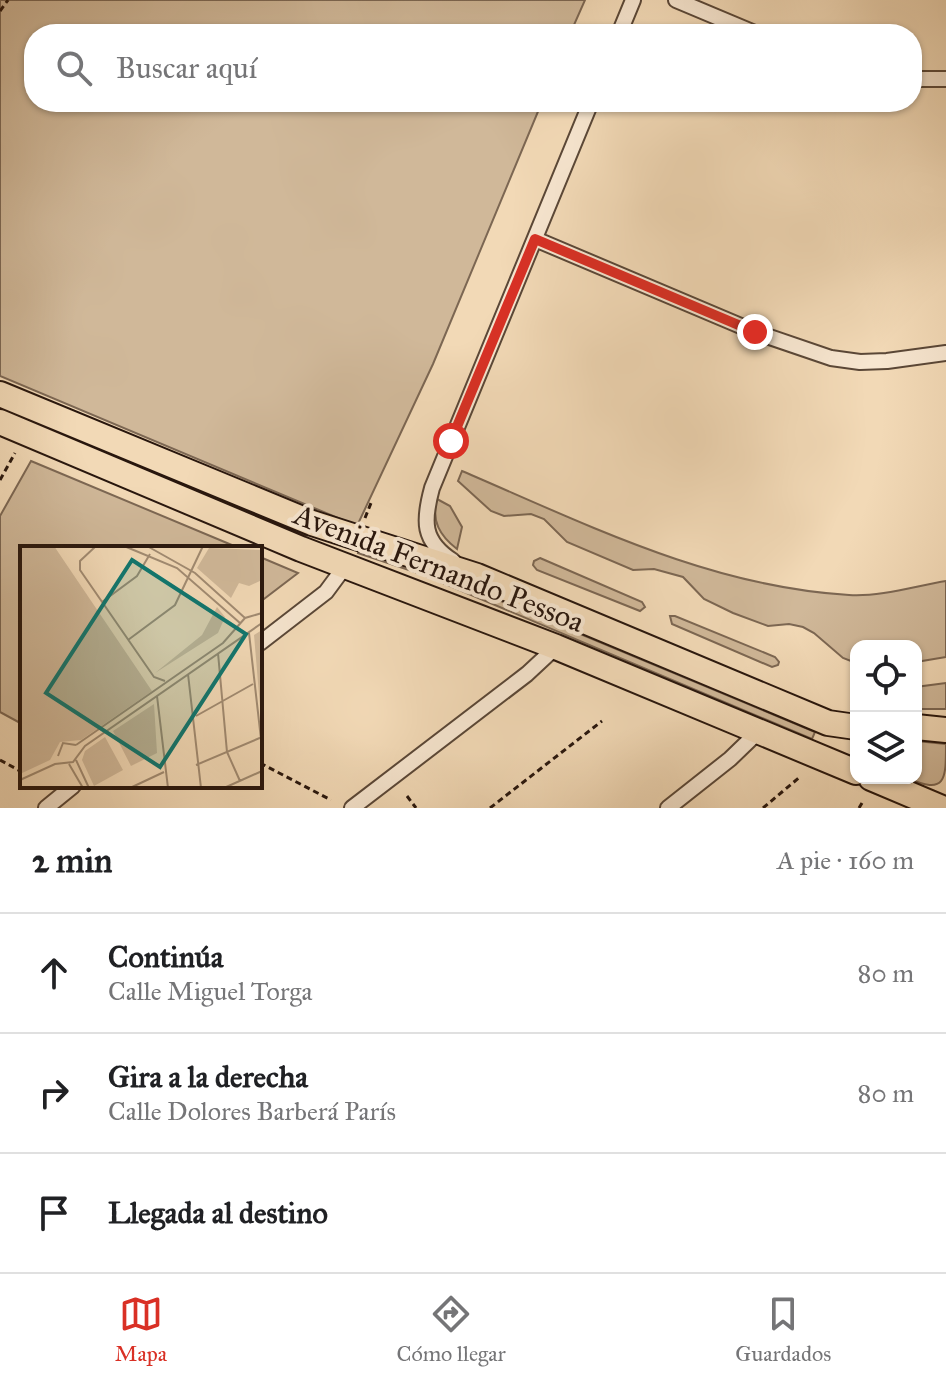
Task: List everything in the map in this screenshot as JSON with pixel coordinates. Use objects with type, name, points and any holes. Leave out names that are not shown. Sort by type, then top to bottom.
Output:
[{"type":"main road","name":"Avenida Fernando Pessoa","points":[[0,394],[312,523],[477,576],[828,723],[850,726]]},
{"type":"main road","name":"Avenida Fernando Pessoa","points":[[0,422],[301,549],[556,647],[850,769]]},
{"type":"main road","points":[[922,728],[946,730]]},
{"type":"main road","points":[[885,784],[942,808]]},
{"type":"street","points":[[623,24],[633,0]]},
{"type":"street","points":[[676,0],[733,24]]},
{"type":"street","points":[[922,79],[946,79]]},
{"type":"street","points":[[477,576],[440,553],[427,533],[425,514],[432,488],[587,112]]},
{"type":"street","points":[[535,239],[755,332],[831,358],[860,362],[887,361],[946,353]]},
{"type":"street","points":[[262,641],[326,592],[346,565]]},
{"type":"street","points":[[352,808],[527,674],[556,647]]},
{"type":"street","points":[[668,808],[730,759],[759,731]]},
{"type":"street","points":[[46,808],[71,788]]},
{"type":"path","points":[[0,11],[8,0]]},
{"type":"path","points":[[0,480],[17,450]]},
{"type":"path","points":[[490,808],[602,721]]},
{"type":"path","points":[[0,760],[20,771]]},
{"type":"path","points":[[262,764],[331,800]]},
{"type":"path","points":[[763,808],[801,776]]},
{"type":"path","points":[[407,796],[416,808]]},
{"type":"path","points":[[859,808],[862,803]]},
{"type":"shaded area","points":[[0,0],[585,0],[574,24],[24,24],[24,112],[538,112],[433,364],[357,526],[0,376]]},
{"type":"shaded area","points":[[31,461],[234,546],[20,546],[20,723],[0,712],[0,516]]},
{"type":"shaded area","points":[[462,471],[603,532],[748,580],[798,590],[849,595],[885,593],[946,581],[946,657],[922,661],[922,640],[850,640],[850,661],[803,627],[789,624],[768,626],[704,599],[683,577],[654,569],[633,570],[567,542],[544,519],[531,514],[504,516],[491,511],[458,481]]},
{"type":"shaded area","points":[[437,499],[450,506],[462,527],[457,549],[438,527],[435,514]]},
{"type":"shaded area","points":[[360,547],[424,569],[815,732],[812,739],[424,575],[358,553]]},
{"type":"shaded area","points":[[262,558],[298,573],[262,600]]},
{"type":"shaded area","points":[[540,558],[642,602],[645,607],[640,611],[537,570],[534,561]]},
{"type":"shaded area","points":[[670,616],[775,657],[778,665],[772,667],[672,624]]},
{"type":"shaded area","points":[[946,683],[946,709],[922,709],[922,686]]},
{"type":"shaded area","points":[[922,742],[946,744],[944,775],[941,781],[930,785],[922,783]]},
{"type":"route","points":[[451,441],[535,239],[755,332]]}]
